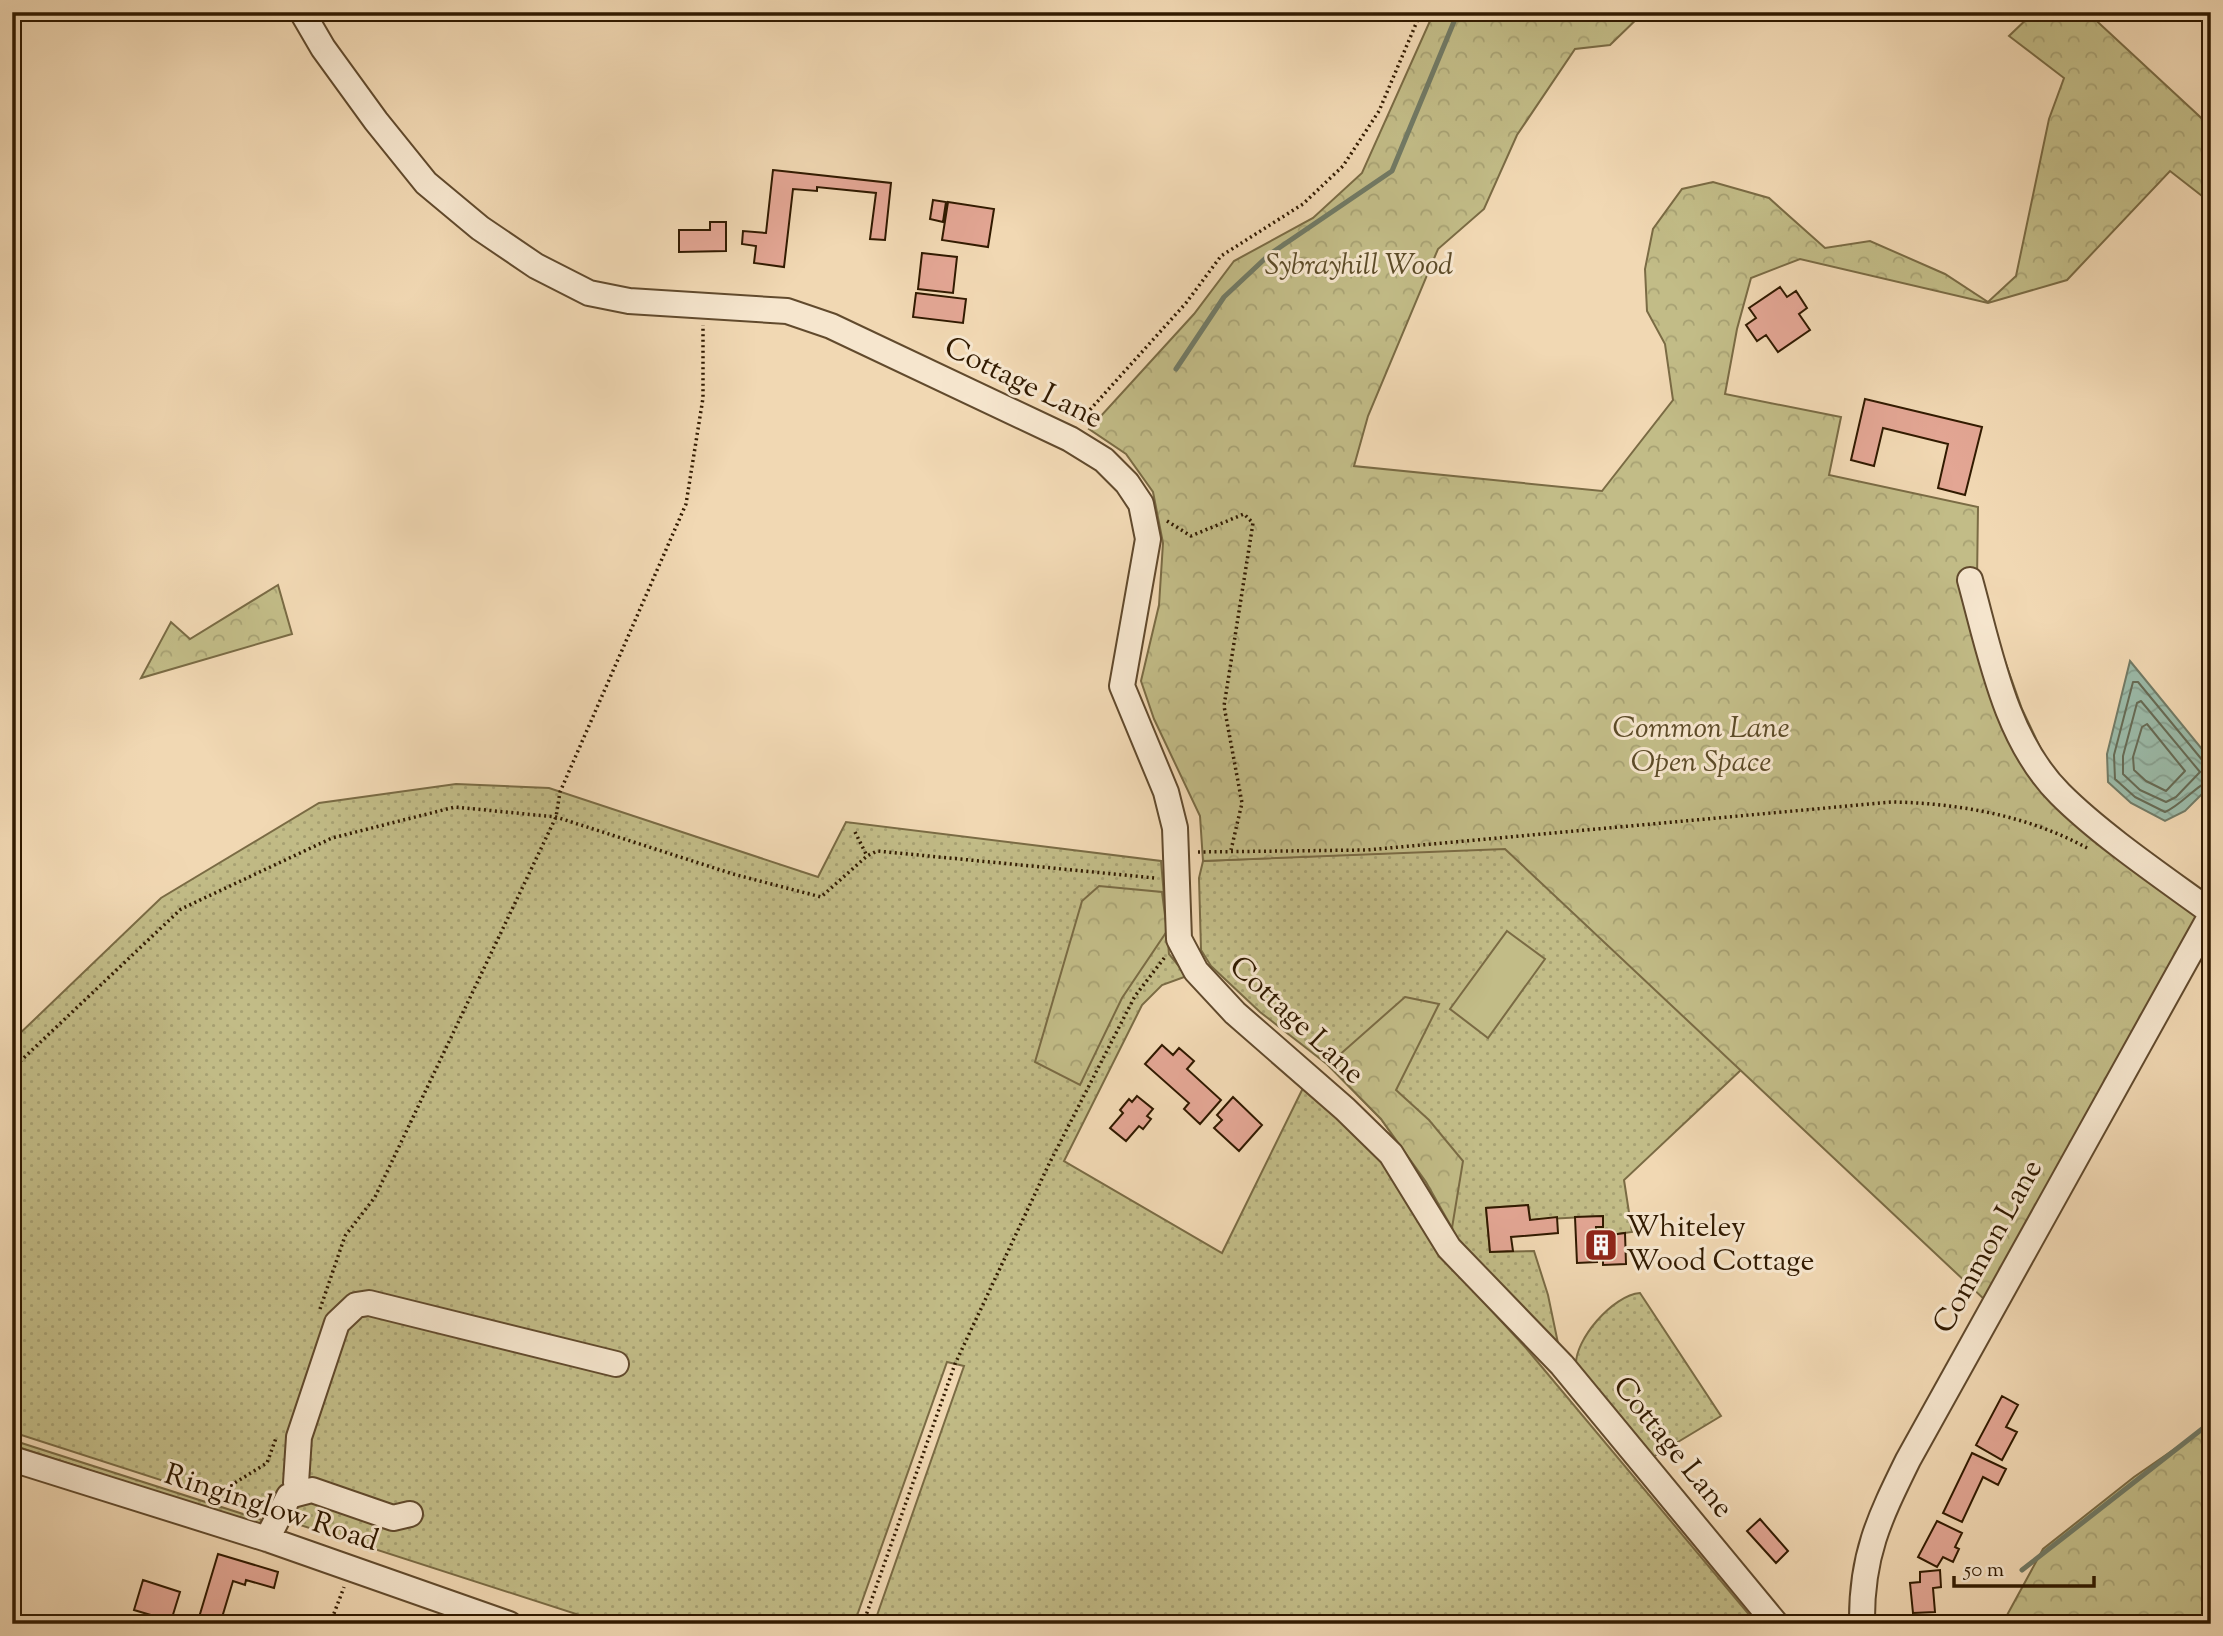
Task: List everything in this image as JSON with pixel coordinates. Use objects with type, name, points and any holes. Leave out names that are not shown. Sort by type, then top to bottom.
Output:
[{"type":"street","name":"Cottage Lane","points":[[302,12],[323,48],[368,111],[426,183],[480,228],[536,266],[589,293],[629,301],[787,311],[831,326],[1070,439],[1104,460],[1127,483],[1141,504],[1148,539],[1122,686],[1166,792],[1178,853],[1179,939],[1196,971],[1235,1013],[1391,1154],[1449,1248],[1562,1365],[1776,1624]]},
{"type":"street","points":[[1970,580],[2002,693],[2031,753],[2059,793],[2211,914]]},
{"type":"street","name":"Common Lane","points":[[1862,1624],[1861,1586],[1868,1550],[1908,1460],[2211,914]]},
{"type":"street","points":[[302,1492],[296,1483],[299,1437],[337,1323],[356,1305],[369,1303],[615,1364]]},
{"type":"street","name":"Ringinglow Road","points":[[12,1459],[267,1539],[509,1624]]},
{"type":"street","points":[[267,1539],[289,1496],[312,1490],[393,1518],[410,1514]]},
{"type":"path","points":[[1070,439],[1077,424],[1186,303],[1221,256],[1303,204],[1343,166],[1379,111],[1421,12]]},
{"type":"path","points":[[319,1312],[345,1236],[375,1197],[556,817],[560,792],[686,504],[703,398],[700,306]]},
{"type":"path","points":[[1141,504],[1191,536],[1244,514],[1253,523],[1224,706],[1242,803],[1231,850]]},
{"type":"path","points":[[1178,853],[1231,850],[1367,850],[1892,802],[1944,803],[2037,827],[2094,852]]},
{"type":"path","points":[[12,1069],[181,909],[332,838],[455,807],[556,817],[733,874],[821,897],[867,856],[877,851],[1178,879]]},
{"type":"path","points":[[855,832],[867,856]]},
{"type":"path","points":[[863,1624],[961,1351],[1049,1164],[1135,996],[1179,939]]},
{"type":"path","points":[[201,1518],[208,1496],[267,1463],[280,1426]]},
{"type":"path","points":[[330,1624],[351,1568]]},
{"type":"green space","name":"Common Lane Open Space","points":[[1434,12],[1644,12],[1610,45],[1575,49],[1517,135],[1484,209],[1438,249],[1368,416],[1354,466],[1602,491],[1673,400],[1665,344],[1647,311],[1645,269],[1653,229],[1682,189],[1713,182],[1769,198],[1825,248],[1870,241],[1945,274],[1988,302],[2016,276],[2049,119],[2064,78],[2009,36],[2034,12],[2087,12],[2211,127],[2211,203],[2170,171],[2067,280],[1988,303],[1800,259],[1751,278],[1737,329],[1725,394],[1841,417],[1829,475],[1978,507],[1977,582],[2022,709],[2072,815],[2206,912],[1986,1301],[1505,849],[1203,861],[1200,816],[1154,719],[1141,681],[1159,605],[1163,543],[1153,492],[1126,454],[1089,429],[1194,314],[1234,261],[1313,218],[1362,173]]},
{"type":"green space","points":[[278,585],[292,634],[141,678],[171,622],[190,639]]},
{"type":"green space","points":[[456,784],[549,788],[818,877],[846,822],[1161,861],[1169,954],[1187,976],[1162,985],[1142,1005],[1064,1161],[1222,1253],[1304,1086],[1380,1158],[1443,1258],[1526,1348],[1757,1624],[874,1624],[964,1366],[947,1362],[854,1624],[607,1624],[12,1432],[12,1041],[161,898],[319,803]]},
{"type":"green space","points":[[1505,848],[1742,1069],[1624,1180],[1632,1232],[1596,1237],[1596,1227],[1603,1226],[1602,1216],[1530,1220],[1528,1205],[1486,1208],[1490,1252],[1534,1251],[1548,1295],[1559,1348],[1464,1252],[1426,1182],[1381,1119],[1328,1065],[1260,1012],[1211,966],[1201,950],[1199,878],[1203,861]]},
{"type":"green space","points":[[1099,886],[1162,892],[1167,931],[1122,998],[1080,1085],[1035,1062],[1082,901]]},
{"type":"green space","points":[[1507,931],[1545,959],[1488,1038],[1450,1009]]},
{"type":"green space","points":[[1405,997],[1439,1004],[1396,1090],[1429,1120],[1463,1161],[1452,1228],[1426,1182],[1381,1119],[1328,1065]]},
{"type":"green space","points":[[1640,1293],[1721,1416],[1653,1457],[1576,1366],[1581,1344],[1597,1320],[1618,1302]]},
{"type":"green space","points":[[2211,1424],[2211,1624],[1928,1624],[2006,1617],[2043,1549],[2134,1477]]},
{"type":"green space","points":[[12,1440],[262,1520],[258,1525],[12,1445]]},
{"type":"water","points":[[2130,661],[2211,760],[2211,785],[2185,811],[2165,821],[2131,803],[2108,782],[2107,754]]},
{"type":"building","points":[[773,170],[891,183],[885,240],[870,239],[876,193],[817,187],[817,191],[793,189],[784,267],[754,263],[756,246],[742,244],[743,231],[766,233]]},
{"type":"building","points":[[933,200],[946,202],[943,222],[930,219]]},
{"type":"building","points":[[948,202],[994,209],[988,247],[942,240]]},
{"type":"building","points":[[710,222],[726,222],[726,251],[679,252],[679,230],[710,230]]},
{"type":"building","points":[[922,253],[957,257],[953,293],[918,289]]},
{"type":"building","points":[[1780,287],[1787,297],[1796,291],[1807,308],[1799,314],[1810,330],[1778,352],[1766,335],[1757,341],[1746,325],[1756,318],[1749,308]]},
{"type":"building","points":[[916,293],[966,299],[963,323],[913,317]]},
{"type":"building","points":[[1865,399],[1982,427],[1965,495],[1938,488],[1948,444],[1883,428],[1874,466],[1851,460]]},
{"type":"building","points":[[1162,1045],[1173,1055],[1179,1048],[1194,1061],[1187,1069],[1221,1100],[1200,1124],[1184,1109],[1189,1103],[1145,1064]]},
{"type":"building","points":[[1137,1096],[1153,1109],[1147,1116],[1151,1119],[1143,1129],[1139,1126],[1126,1141],[1110,1128],[1123,1113],[1120,1110],[1129,1099],[1132,1102]]},
{"type":"building","points":[[1233,1097],[1262,1125],[1239,1151],[1214,1128],[1222,1120],[1217,1115]]},
{"type":"building","points":[[1528,1205],[1530,1220],[1557,1217],[1558,1233],[1511,1237],[1513,1251],[1490,1252],[1486,1208]]},
{"type":"building","name":"Whiteley Wood Cottage","points":[[1603,1216],[1603,1227],[1596,1227],[1596,1237],[1625,1233],[1626,1264],[1603,1265],[1603,1252],[1597,1252],[1597,1262],[1577,1263],[1575,1217]]},
{"type":"building","points":[[2002,1396],[2018,1405],[2006,1427],[2017,1432],[2002,1460],[1976,1445]]},
{"type":"building","points":[[1972,1453],[2006,1469],[1998,1485],[1983,1477],[1962,1522],[1943,1513]]},
{"type":"building","points":[[1760,1519],[1788,1551],[1776,1563],[1747,1531]]},
{"type":"building","points":[[1937,1521],[1962,1533],[1955,1547],[1959,1549],[1953,1562],[1943,1557],[1937,1567],[1918,1557]]},
{"type":"building","points":[[218,1554],[278,1572],[274,1588],[246,1580],[245,1585],[233,1581],[220,1624],[197,1624]]},
{"type":"building","points":[[1940,1570],[1941,1587],[1933,1588],[1935,1612],[1913,1613],[1910,1583],[1920,1582],[1920,1572]]},
{"type":"building","points":[[143,1580],[180,1592],[171,1621],[134,1610]]},
{"type":"waterway","points":[[1176,369],[1224,297],[1270,254],[1392,171],[1458,12]]},
{"type":"waterway","points":[[2022,1570],[2211,1422]]},
{"type":"place","name":"Whiteley Wood Cottage","points":[[1601,1245]]},
{"type":"park label","name":"Sybrayhill Wood","points":[[1359,266]]}]
